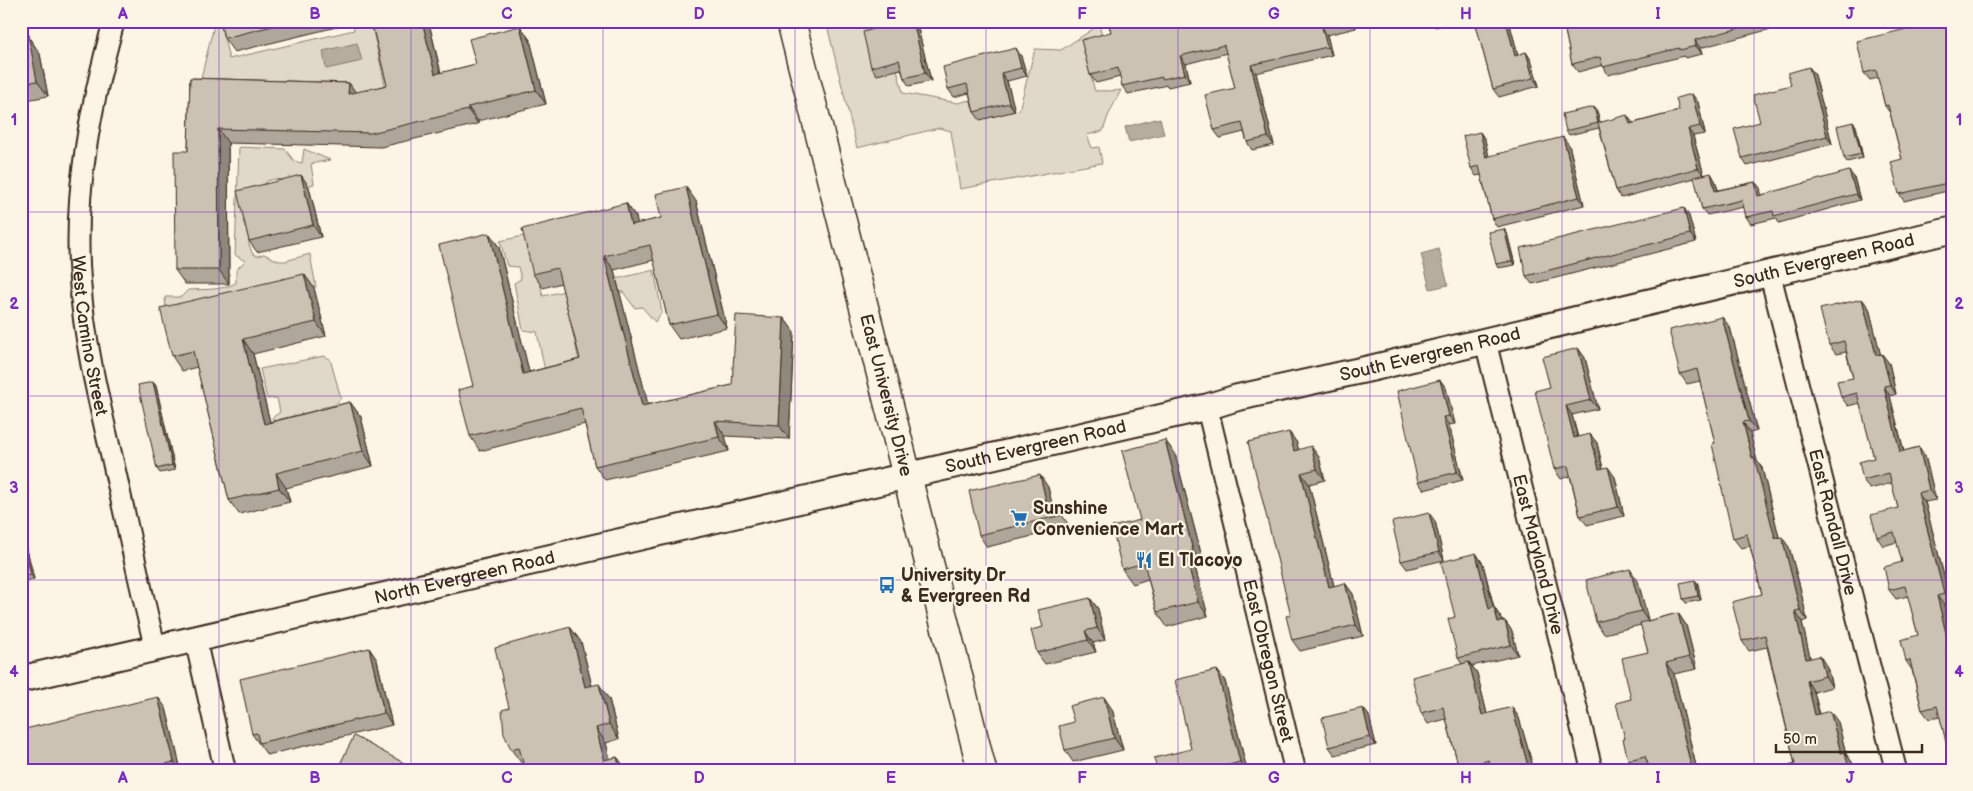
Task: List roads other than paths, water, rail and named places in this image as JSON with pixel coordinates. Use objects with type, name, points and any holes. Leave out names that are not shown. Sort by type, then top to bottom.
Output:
[{"type":"main road","name":"East University Drive","points":[[791,21],[982,770]]},
{"type":"street","name":"West Camino Street","points":[[114,21],[97,86],[89,128],[81,199],[79,237],[80,279],[94,377],[155,647]]},
{"type":"street","name":"South Evergreen Road","points":[[908,477],[1952,230]]},
{"type":"street","name":"East Randall Drive","points":[[1770,274],[1896,770]]},
{"type":"street","name":"East Maryland Drive","points":[[1485,340],[1592,770]]},
{"type":"street","name":"East Obregon Street","points":[[1207,407],[1295,770]]},
{"type":"street","name":"North Evergreen Road","points":[[21,679],[908,477]]},
{"type":"street","points":[[195,638],[225,770]]},
{"type":"place","name":"Sunshine Convenience Mart","points":[[1019,518]]},
{"type":"place","name":"El Tlacoyo","points":[[1144,560]]},
{"type":"place","name":"University Dr & Evergreen Rd","points":[[887,585]]}]
